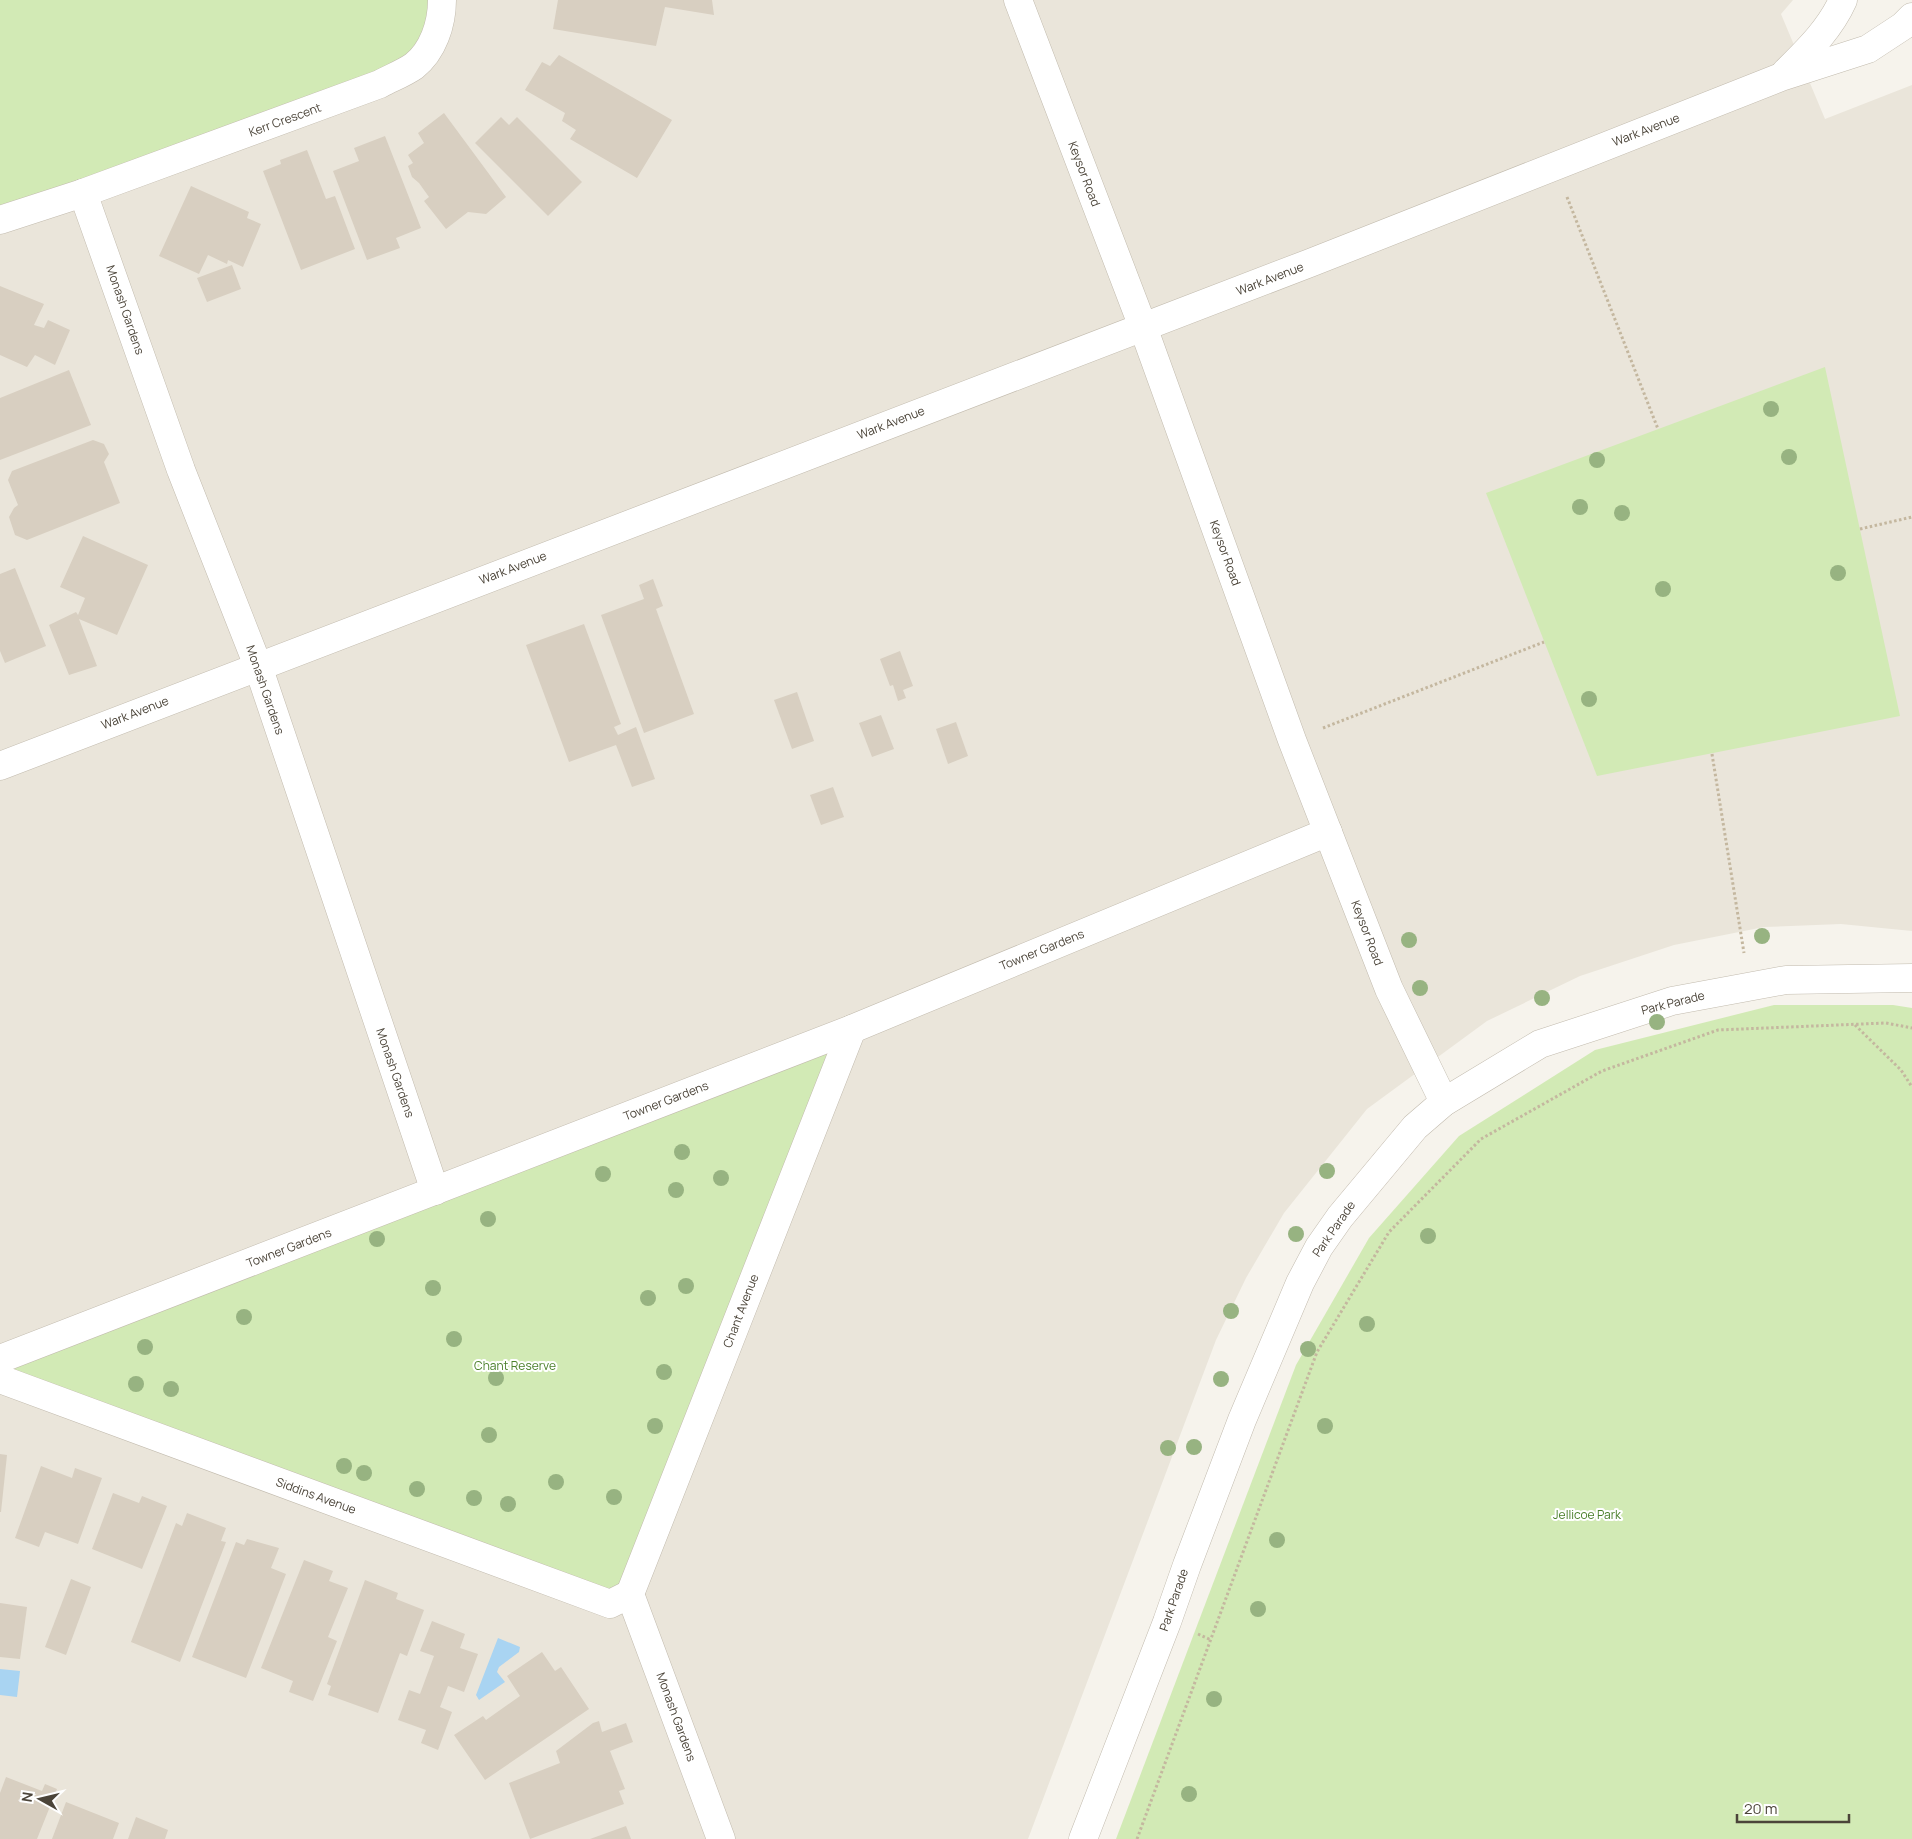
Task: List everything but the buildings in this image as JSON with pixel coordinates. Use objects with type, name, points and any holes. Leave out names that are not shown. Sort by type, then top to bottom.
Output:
[{"type":"street","name":"Kerr Crescent","points":[[0,220],[83,193],[380,84],[413,66],[428,52],[438,27],[442,0]]},
{"type":"street","name":"Keysor Road","points":[[1018,0],[1144,327],[1292,740],[1389,989],[1444,1102]]},
{"type":"street","name":"Wark Avenue","points":[[1781,77],[1817,42],[1843,0]]},
{"type":"street","name":"Wark Avenue","points":[[0,766],[1310,263],[1781,77],[1868,49],[1903,26],[1912,17]]},
{"type":"street","name":"Monash Gardens","points":[[83,193],[181,470],[258,666],[435,1191]]},
{"type":"street","name":"Towner Gardens","points":[[0,1359],[852,1029],[1328,832]]},
{"type":"street","name":"Park Parade","points":[[1082,1839],[1167,1622],[1242,1420],[1300,1283],[1319,1247],[1340,1217],[1415,1127],[1444,1102],[1540,1044],[1672,1001],[1786,980],[1912,978]]},
{"type":"street","name":"Chant Avenue","points":[[630,1594],[852,1029]]},
{"type":"street","name":"Siddins Avenue","points":[[0,1379],[610,1604],[630,1594]]},
{"type":"street","name":"Monash Gardens","points":[[630,1594],[721,1839]]},
{"type":"path","points":[[1555,166],[1658,429]]},
{"type":"path","points":[[1860,529],[1912,517]]},
{"type":"path","points":[[1292,740],[1544,642]]},
{"type":"path","points":[[1712,754],[1750,986]]},
{"type":"path","points":[[1137,1839],[1317,1352],[1389,1232],[1481,1139],[1602,1071],[1718,1030],[1886,1023],[1912,1028]]},
{"type":"path","points":[[1855,1024],[1901,1070],[1912,1087]]},
{"type":"shaded area","points":[[0,0],[1793,0],[1781,14],[1825,119],[1912,85],[1912,931],[1841,924],[1764,927],[1674,945],[1580,976],[1487,1021],[1367,1109],[1284,1213],[1246,1278],[1216,1340],[1028,1839],[0,1839]]},
{"type":"green space","points":[[0,0],[442,0],[428,52],[0,220]]},
{"type":"green space","points":[[1825,367],[1900,716],[1597,776],[1486,493]]},
{"type":"green space","name":"Jellicoe Park","points":[[1774,1005],[1893,1005],[1912,1008],[1912,1839],[1116,1839],[1296,1365],[1369,1238],[1459,1136],[1595,1050]]},
{"type":"green space","name":"Chant Reserve","points":[[852,1029],[660,1520],[610,1604],[0,1379],[0,1359]]},
{"type":"water","points":[[498,1638],[520,1647],[519,1652],[499,1667],[497,1672],[505,1682],[479,1700],[476,1695]]},
{"type":"water","points":[[0,1669],[20,1671],[17,1697],[0,1695]]}]
